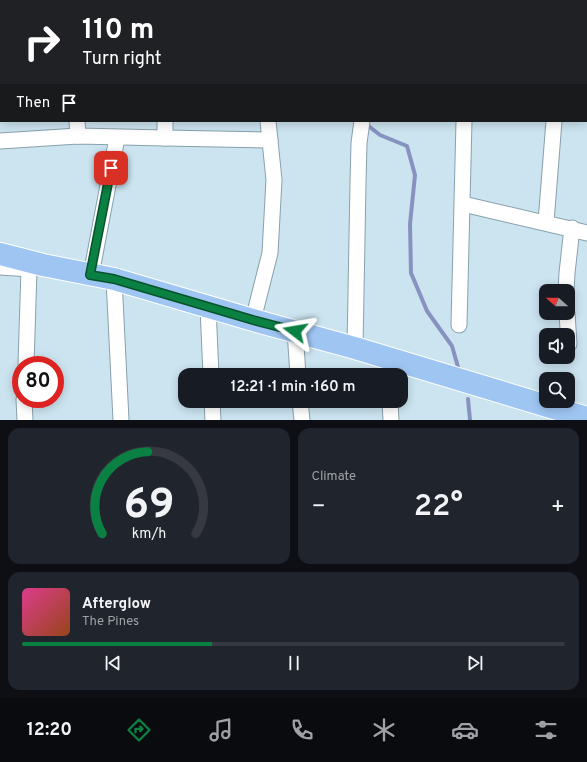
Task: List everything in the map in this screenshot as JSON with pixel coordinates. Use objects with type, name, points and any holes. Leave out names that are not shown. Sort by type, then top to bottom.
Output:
[{"type":"highway","points":[[0,247],[33,265]]},
{"type":"highway","points":[[0,254],[33,265],[114,279],[355,348],[388,367],[587,418]]},
{"type":"street","points":[[77,122],[78,136]]},
{"type":"street","points":[[164,138],[165,122]]},
{"type":"street","points":[[253,320],[270,253],[274,180],[268,122]]},
{"type":"street","points":[[355,348],[355,266],[359,142],[362,122]]},
{"type":"street","points":[[459,325],[464,122]]},
{"type":"street","points":[[546,222],[554,122]]},
{"type":"street","points":[[0,142],[78,136],[270,140]]},
{"type":"street","points":[[90,275],[117,138]]},
{"type":"street","points":[[463,204],[572,228],[587,233]]},
{"type":"street","points":[[566,284],[572,228]]},
{"type":"street","points":[[0,267],[33,265],[27,356]]},
{"type":"street","points":[[114,279],[121,420]]},
{"type":"street","points":[[208,307],[211,368]]},
{"type":"street","points":[[295,331],[298,368]]},
{"type":"street","points":[[24,408],[25,420]]},
{"type":"street","points":[[212,408],[213,420]]},
{"type":"street","points":[[301,408],[302,420]]},
{"type":"street","points":[[390,408],[391,420]]},
{"type":"waterway","points":[[366,124],[380,135],[407,146],[415,175],[410,224],[411,273],[427,311],[452,346],[458,367]]},
{"type":"waterway","points":[[468,399],[470,420]]},
{"type":"route","points":[[111,168],[90,275],[114,279],[295,331]]}]
